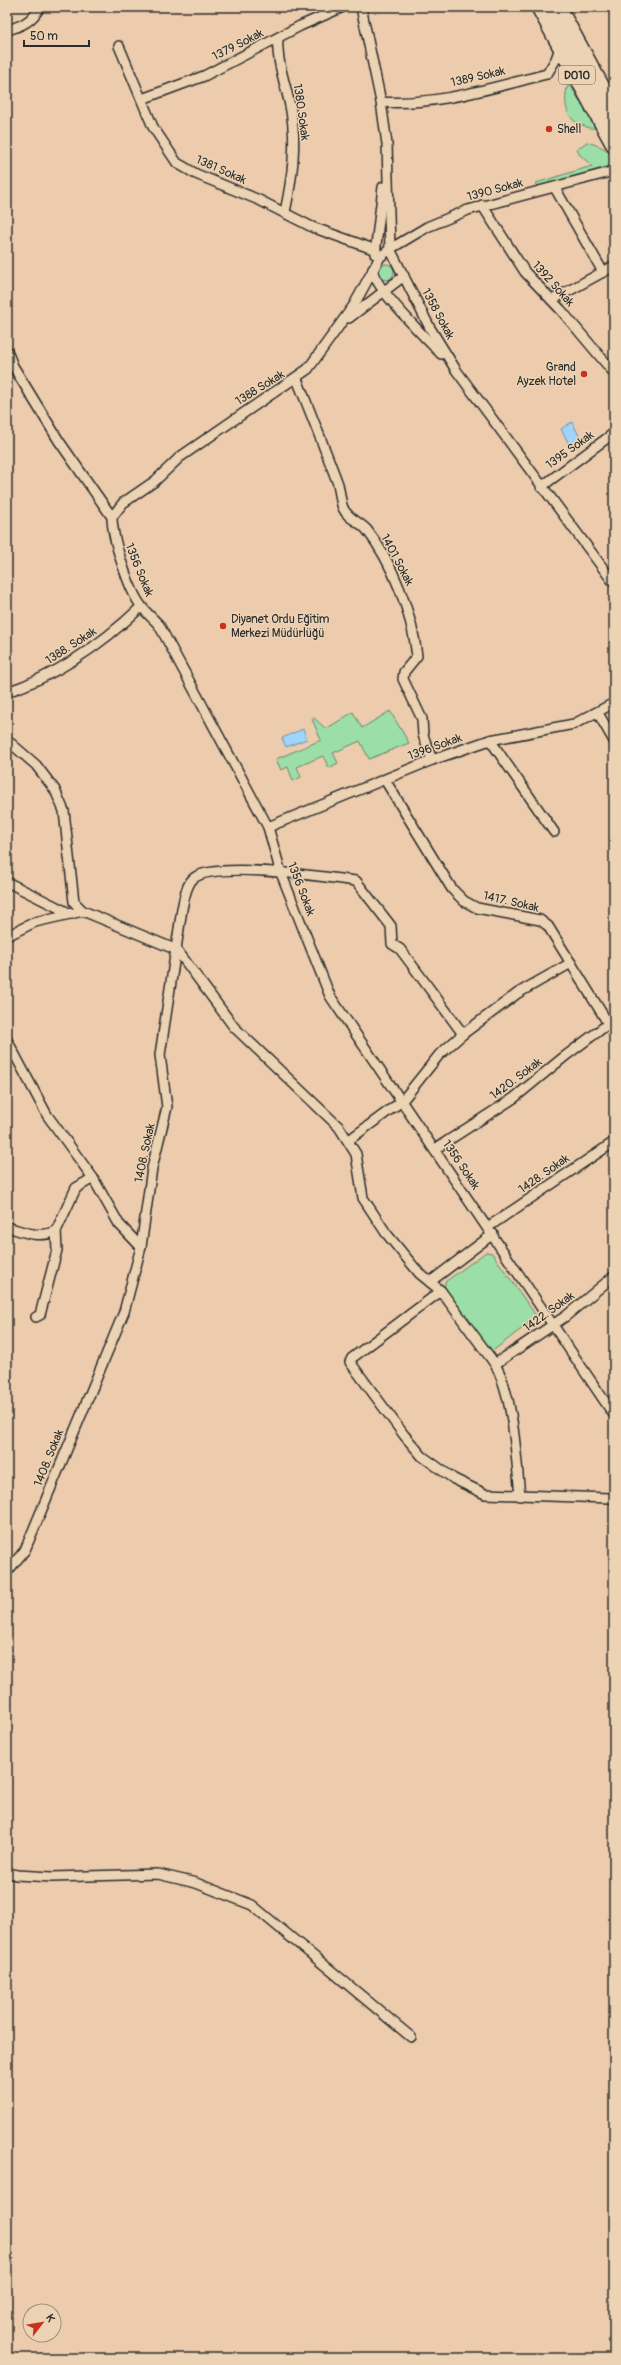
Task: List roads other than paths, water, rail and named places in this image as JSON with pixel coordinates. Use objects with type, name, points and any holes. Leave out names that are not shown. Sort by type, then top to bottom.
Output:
[{"type":"highway","name":"D010","points":[[540,7],[614,143]]},
{"type":"highway","name":"D010","points":[[557,7],[614,111]]},
{"type":"street","name":"1379 Sokak","points":[[142,100],[204,76],[343,7]]},
{"type":"street","name":"1358 Sokak","points":[[361,7],[381,102],[387,144],[386,162],[390,249],[430,328],[456,370],[614,583]]},
{"type":"street","points":[[7,30],[23,25],[38,11]]},
{"type":"street","name":"1380 Sokak","points":[[278,38],[280,65],[292,113],[294,152],[285,212]]},
{"type":"street","name":"1389 Sokak","points":[[381,102],[412,102],[461,94],[547,74],[556,59],[561,44]]},
{"type":"street","name":"1381 Sokak","points":[[120,46],[154,127],[178,163],[196,174],[285,212],[312,227],[376,250]]},
{"type":"street","points":[[386,162],[372,274],[384,291],[456,370]]},
{"type":"street","name":"1390 Sokak","points":[[390,249],[427,227],[482,205],[555,188],[614,172]]},
{"type":"street","points":[[555,188],[603,272]]},
{"type":"street","name":"1392 Sokak","points":[[482,205],[525,272],[552,300],[614,373]]},
{"type":"street","name":"1388 Sokak","points":[[112,517],[123,503],[155,481],[180,457],[247,409],[297,379],[308,369],[340,325],[372,274],[380,257],[390,249]]},
{"type":"street","points":[[552,300],[614,266]]},
{"type":"street","points":[[340,325],[404,276]]},
{"type":"street","name":"1356 Sokak","points":[[7,351],[13,366],[55,434],[112,517],[112,531],[118,551],[141,606],[159,625],[268,827],[281,873],[330,996],[554,1323],[610,1400],[614,1415]]},
{"type":"street","name":"1401 Sokak","points":[[297,379],[336,480],[343,507],[348,517],[366,529],[373,540],[393,576],[408,611],[417,656],[404,672],[403,679],[422,719],[423,735],[432,760]]},
{"type":"street","name":"1395 Sokak","points":[[541,486],[614,433]]},
{"type":"street","name":"1388. Sokak","points":[[7,692],[60,669],[91,649],[141,606]]},
{"type":"street","name":"1396 Sokak","points":[[268,827],[432,760],[490,740],[574,724],[598,713],[614,703]]},
{"type":"street","points":[[598,713],[614,741]]},
{"type":"street","points":[[7,740],[36,765],[55,790],[64,812],[74,902],[83,911],[176,950],[234,1027],[339,1127],[349,1140],[356,1154],[363,1198],[386,1233],[419,1273],[441,1291],[495,1364],[502,1377],[516,1452],[520,1496]]},
{"type":"street","points":[[490,740],[554,832]]},
{"type":"street","name":"1417. Sokak","points":[[385,780],[452,889],[464,901],[477,908],[540,920],[548,926],[614,1033]]},
{"type":"street","name":"1408. Sokak","points":[[7,1572],[25,1550],[124,1312],[141,1247],[152,1168],[167,1107],[160,1055],[182,909],[188,885],[194,878],[209,873],[229,870],[281,873],[356,881],[391,926],[392,944],[400,949],[463,1034]]},
{"type":"street","points":[[7,882],[71,914]]},
{"type":"street","points":[[7,936],[35,922],[83,911]]},
{"type":"street","points":[[349,1140],[402,1101],[439,1055],[463,1034],[518,993],[571,963]]},
{"type":"street","name":"1420. Sokak","points":[[435,1149],[514,1098],[564,1057],[608,1024]]},
{"type":"street","points":[[7,1040],[48,1116],[93,1178],[119,1224],[141,1247]]},
{"type":"street","name":"1428. Sokak","points":[[430,1282],[490,1230],[614,1142]]},
{"type":"street","points":[[7,1227],[37,1236],[46,1236],[56,1231],[64,1218],[69,1199],[76,1188],[93,1178]]},
{"type":"street","points":[[36,1317],[40,1315],[57,1250],[56,1231]]},
{"type":"street","name":"1422. Sokak","points":[[495,1364],[566,1316],[614,1276]]},
{"type":"street","points":[[441,1291],[352,1358],[350,1362],[404,1435],[422,1456],[454,1479],[486,1494],[610,1498],[614,1496]]},
{"type":"street","points":[[7,1873],[17,1876],[52,1877],[158,1874],[196,1883],[252,1905],[411,2037]]},
{"type":"water","points":[[572,422],[583,443],[572,450],[561,429]]},
{"type":"water","points":[[303,729],[307,739],[286,747],[282,738]]},
{"type":"place","name":"Shell","points":[[549,129]]},
{"type":"place","name":"Grand Ayzek Hotel","points":[[584,374]]},
{"type":"place","name":"Diyanet Ordu Eğitim Merkezi Müdürlüğü","points":[[223,626]]}]
